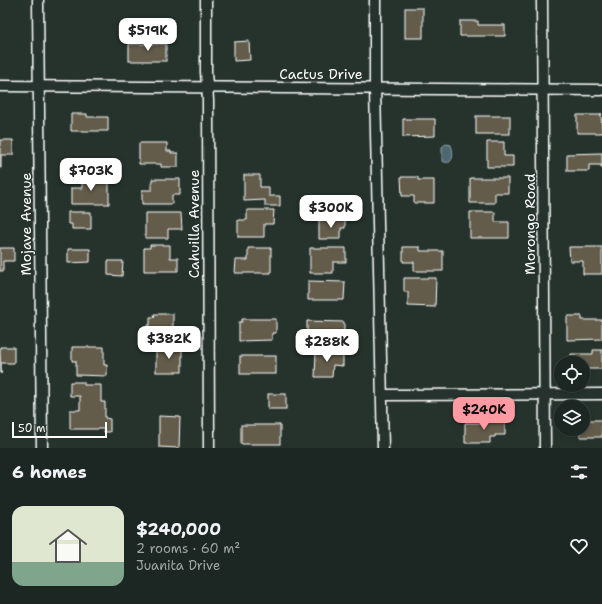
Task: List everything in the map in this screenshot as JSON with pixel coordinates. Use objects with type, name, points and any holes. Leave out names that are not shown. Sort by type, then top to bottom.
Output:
[{"type":"street","name":"Mojave Avenue","points":[[38,0],[42,448]]},
{"type":"street","name":"Cahuilla Avenue","points":[[206,0],[209,448]]},
{"type":"street","points":[[375,0],[375,88],[383,448]]},
{"type":"street","name":"Morongo Road","points":[[542,0],[545,448]]},
{"type":"street","name":"Cactus Drive","points":[[0,86],[602,90]]},
{"type":"street","points":[[383,395],[602,394]]},
{"type":"water","points":[[446,144],[451,145],[453,152],[451,161],[449,162],[442,161],[442,147]]},
{"type":"building","points":[[405,8],[423,8],[423,38],[405,38]]},
{"type":"building","points":[[460,21],[478,21],[478,25],[505,25],[505,36],[460,36]]},
{"type":"building","points":[[249,41],[250,60],[234,61],[234,42]]},
{"type":"building","points":[[129,44],[166,44],[166,61],[129,61]]},
{"type":"building","points":[[601,113],[602,133],[577,133],[577,115],[601,115]]},
{"type":"building","points":[[71,114],[87,114],[87,117],[108,117],[108,131],[71,131]]},
{"type":"building","points":[[476,116],[510,116],[510,134],[476,134]]},
{"type":"building","points":[[403,119],[435,119],[435,136],[403,137]]},
{"type":"building","points":[[0,140],[13,140],[13,155],[1,155],[1,168],[0,168]]},
{"type":"building","points":[[487,142],[504,142],[504,156],[513,156],[513,167],[487,167]]},
{"type":"building","points":[[139,143],[167,143],[167,151],[171,151],[171,153],[178,153],[178,167],[161,167],[161,164],[139,164]]},
{"type":"building","points":[[602,153],[602,167],[601,165],[589,165],[589,171],[567,171],[567,154]]},
{"type":"building","points":[[82,174],[94,174],[94,180],[109,180],[109,204],[71,204],[71,188],[82,188]]},
{"type":"building","points":[[244,175],[260,175],[260,187],[269,187],[269,196],[280,196],[280,206],[265,206],[265,200],[244,201]]},
{"type":"building","points":[[401,177],[418,177],[418,180],[434,180],[434,203],[414,203],[414,196],[402,196]]},
{"type":"building","points":[[470,178],[508,178],[508,193],[495,193],[495,203],[470,203]]},
{"type":"building","points":[[152,179],[180,179],[180,195],[172,195],[172,204],[142,204],[142,190],[152,190]]},
{"type":"building","points":[[247,210],[274,210],[273,224],[264,224],[264,237],[238,237],[238,220],[247,220]]},
{"type":"building","points":[[68,212],[91,212],[91,229],[72,229],[72,224],[68,224]]},
{"type":"building","points":[[470,212],[495,212],[495,222],[509,222],[509,238],[470,238]]},
{"type":"building","points":[[145,213],[181,213],[182,229],[168,229],[168,238],[145,238]]},
{"type":"building","points":[[345,219],[345,228],[341,228],[341,239],[319,239],[319,220]]},
{"type":"building","points":[[150,245],[170,245],[170,258],[178,258],[178,271],[144,271],[144,248],[150,248]]},
{"type":"building","points":[[403,247],[420,247],[420,251],[443,251],[443,271],[414,271],[414,262],[403,262]]},
{"type":"building","points":[[569,247],[602,247],[602,274],[583,274],[583,261],[570,261]]},
{"type":"building","points":[[0,248],[14,248],[14,261],[3,261],[3,271],[0,271]]},
{"type":"building","points":[[248,248],[271,248],[271,273],[235,273],[236,260],[248,260]]},
{"type":"building","points":[[310,248],[346,248],[346,262],[333,262],[333,273],[310,273]]},
{"type":"building","points":[[68,249],[90,249],[90,262],[68,263]]},
{"type":"building","points":[[108,261],[123,261],[122,276],[108,275]]},
{"type":"building","points":[[404,278],[436,278],[435,307],[408,306],[408,292],[404,292]]},
{"type":"building","points":[[308,281],[345,282],[344,300],[308,300]]},
{"type":"building","points":[[154,314],[173,314],[173,328],[178,328],[179,343],[148,344],[148,325],[150,325],[150,317],[155,317]]},
{"type":"building","points":[[567,316],[582,316],[582,320],[602,320],[602,339],[567,340]]},
{"type":"building","points":[[242,319],[276,319],[276,333],[272,333],[272,340],[239,341],[239,322],[242,322]]},
{"type":"building","points":[[307,321],[344,322],[344,341],[307,340]]},
{"type":"building","points":[[0,347],[14,347],[14,363],[1,363],[1,374]]},
{"type":"building","points":[[72,347],[104,347],[104,365],[107,365],[107,376],[76,375],[76,361],[72,361]]},
{"type":"building","points":[[156,349],[182,349],[182,372],[156,372]]},
{"type":"building","points":[[593,350],[602,350],[602,369],[590,369],[590,356],[571,356],[571,354],[593,354]]},
{"type":"building","points":[[316,351],[343,352],[343,366],[333,365],[332,377],[315,377]]},
{"type":"building","points":[[240,356],[276,356],[276,374],[240,374]]},
{"type":"building","points":[[70,382],[84,382],[84,385],[101,385],[101,402],[105,402],[105,418],[110,419],[110,432],[104,432],[104,429],[70,429],[70,410],[80,410],[80,396],[70,396]]},
{"type":"building","points":[[268,394],[286,394],[286,409],[268,409]]},
{"type":"building","points":[[159,416],[180,417],[179,448],[159,447]]},
{"type":"building","points":[[486,419],[505,419],[505,435],[495,435],[495,437],[490,437],[490,443],[465,443],[465,423],[486,423]]},
{"type":"building","points":[[590,420],[602,420],[602,437],[580,437],[590,436]]},
{"type":"building","points":[[241,425],[280,425],[280,444],[241,444]]}]
